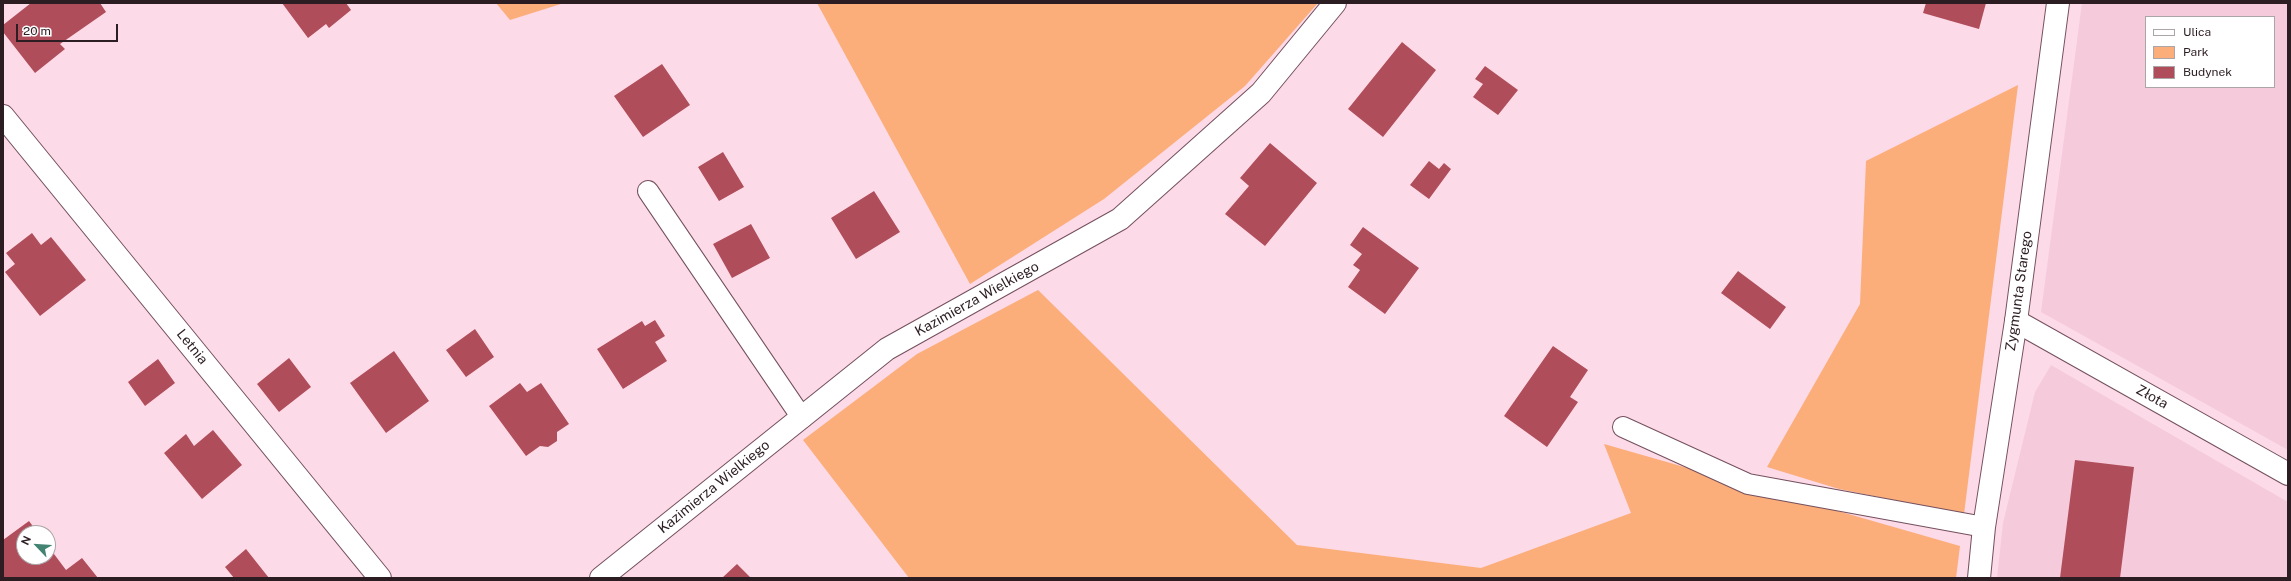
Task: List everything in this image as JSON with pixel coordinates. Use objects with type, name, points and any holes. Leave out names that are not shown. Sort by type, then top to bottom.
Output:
[{"type":"street","name":"Kazimierza Wielkiego","points":[[601,578],[888,349],[1120,219],[1261,93],[1335,3]]},
{"type":"street","name":"Zygmunta Starego","points":[[1978,578],[1984,527],[2016,321],[2058,3]]},
{"type":"street","name":"Letnia","points":[[3,116],[380,578]]},
{"type":"street","name":"Złota","points":[[2016,321],[2288,474]]},
{"type":"lane","points":[[648,191],[802,418]]},
{"type":"lane","points":[[1623,427],[1748,484],[1984,527]]},
{"type":"shaded area","points":[[2082,3],[2288,3],[2288,450],[2041,312]]},
{"type":"shaded area","points":[[2051,365],[2288,502],[2288,578],[1997,578],[2003,523],[2035,392]]},
{"type":"green space","points":[[496,3],[564,3],[510,20]]},
{"type":"green space","points":[[817,3],[1318,3],[1245,86],[1104,199],[970,284]]},
{"type":"green space","points":[[2018,85],[1964,514],[1839,489],[1767,467],[1860,304],[1866,161]]},
{"type":"green space","points":[[1038,290],[1297,545],[1481,568],[1631,513],[1604,444],[1960,546],[1956,578],[909,578],[803,440],[917,354]]},
{"type":"building","points":[[31,3],[100,3],[106,12],[60,44],[65,49],[35,73],[3,32],[3,25]]},
{"type":"building","points":[[282,3],[346,3],[351,10],[329,28],[326,24],[308,38]]},
{"type":"building","points":[[1926,3],[1986,3],[1979,29],[1923,13]]},
{"type":"building","points":[[1402,42],[1436,70],[1383,137],[1348,109]]},
{"type":"building","points":[[662,64],[690,105],[643,137],[614,96]]},
{"type":"building","points":[[1485,66],[1518,90],[1498,115],[1473,97],[1483,84],[1475,79]]},
{"type":"building","points":[[1270,143],[1317,183],[1265,246],[1225,214],[1249,186],[1240,178]]},
{"type":"building","points":[[723,152],[744,187],[719,201],[698,167]]},
{"type":"building","points":[[1429,161],[1439,169],[1444,163],[1451,169],[1429,199],[1410,185]]},
{"type":"building","points":[[874,191],[900,232],[856,259],[831,218]]},
{"type":"building","points":[[751,224],[770,258],[732,278],[713,244]]},
{"type":"building","points":[[1363,227],[1419,268],[1385,314],[1348,287],[1360,270],[1353,265],[1362,254],[1350,245]]},
{"type":"building","points":[[32,233],[41,245],[51,237],[86,280],[40,316],[5,272],[15,264],[6,253]]},
{"type":"building","points":[[1738,271],[1786,307],[1770,329],[1721,293]]},
{"type":"building","points":[[655,320],[665,336],[655,342],[667,361],[623,389],[597,349],[642,321],[645,326]]},
{"type":"building","points":[[475,329],[494,357],[466,377],[446,350]]},
{"type":"building","points":[[1553,346],[1588,370],[1570,397],[1578,402],[1547,447],[1504,416]]},
{"type":"building","points":[[394,351],[429,401],[386,433],[350,383]]},
{"type":"building","points":[[289,358],[311,387],[279,412],[257,384]]},
{"type":"building","points":[[158,359],[175,383],[145,406],[128,382]]},
{"type":"building","points":[[520,383],[527,392],[541,383],[569,424],[557,432],[557,441],[548,447],[540,446],[526,456],[489,406]]},
{"type":"building","points":[[213,430],[242,465],[202,499],[164,453],[186,434],[194,446]]},
{"type":"building","points":[[2075,460],[2134,467],[2120,578],[2060,578]]},
{"type":"building","points":[[29,521],[32,525],[24,525]]},
{"type":"building","points":[[16,530],[16,565],[56,565],[56,557],[66,570],[82,558],[98,578],[3,578],[3,540]]},
{"type":"building","points":[[246,549],[269,578],[234,578],[225,567]]},
{"type":"building","points":[[737,564],[751,578],[722,578]]}]
